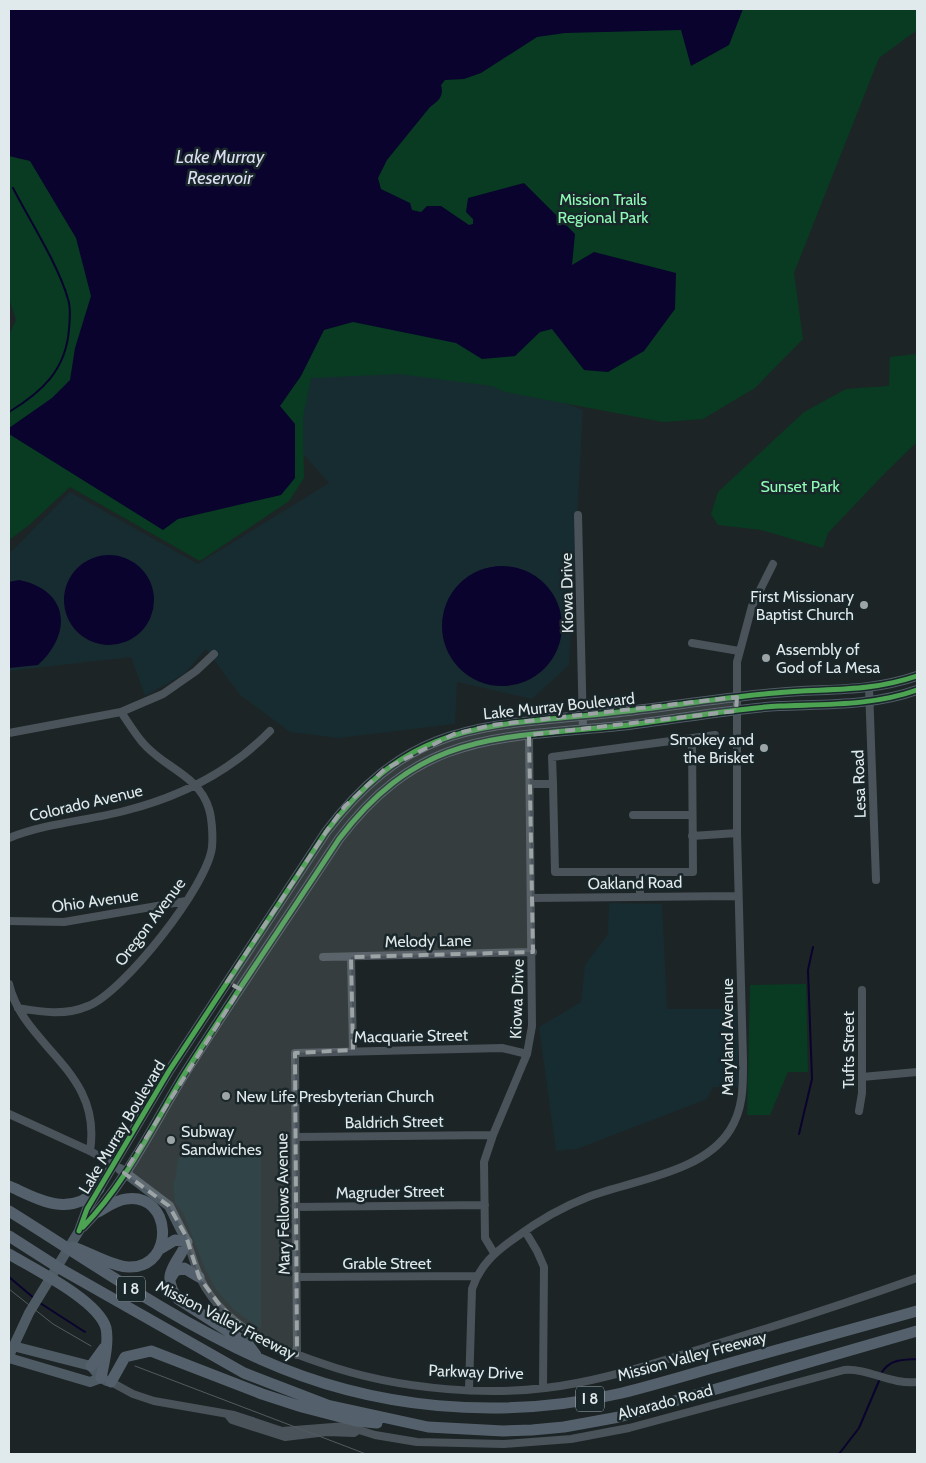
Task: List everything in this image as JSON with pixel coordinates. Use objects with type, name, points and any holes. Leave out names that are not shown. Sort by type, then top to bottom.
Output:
[{"type":"highway","points":[[9,1186],[43,1201],[62,1206],[79,1203],[99,1189]]},
{"type":"highway","points":[[98,1212],[126,1199],[138,1199],[150,1204],[162,1221],[164,1233],[160,1249]]},
{"type":"highway","name":"Mission Valley Freeway","points":[[9,1211],[60,1242],[147,1300],[259,1359],[312,1380],[363,1394],[403,1402],[476,1408],[513,1408],[555,1404],[621,1393],[917,1311]]},
{"type":"highway","name":"I 8","points":[[9,1236],[59,1268],[244,1373],[327,1405],[428,1427],[503,1431],[564,1427],[619,1417],[917,1331]]},
{"type":"highway","points":[[60,1242],[129,1268],[146,1263],[160,1249],[175,1240],[187,1242],[183,1253],[171,1268],[171,1289],[178,1299],[248,1344],[259,1359]]},
{"type":"highway","points":[[9,1254],[90,1305],[104,1322],[107,1337],[105,1347],[106,1380]]},
{"type":"highway","points":[[170,1279],[175,1271],[184,1268],[199,1277]]},
{"type":"highway","points":[[90,1366],[105,1347]]},
{"type":"highway","points":[[106,1380],[125,1357],[135,1353],[151,1352],[302,1408],[356,1421],[428,1427]]},
{"type":"main road","name":"Lake Murray Boulevard","points":[[9,1357],[11,1345],[79,1231],[113,1164],[172,1068],[326,832],[345,806],[384,769],[433,741],[471,729],[492,725],[736,697],[869,688],[917,676]]},
{"type":"main road","name":"Lake Murray Boulevard","points":[[79,1231],[98,1212],[240,989],[339,839],[355,817],[394,781],[415,766],[458,747],[493,739],[736,711],[870,702],[917,690]]},
{"type":"main road","points":[[227,982],[240,989]]},
{"type":"main road","points":[[172,1068],[186,1073]]},
{"type":"main road","name":"Parkway Drive","points":[[113,1164],[169,1206],[179,1222],[187,1242]]},
{"type":"main road","points":[[11,1345],[90,1366]]},
{"type":"main road","name":"Alvarado Road","points":[[9,1357],[90,1382],[106,1380]]},
{"type":"main road","points":[[9,1363],[9,1370]]},
{"type":"main road","name":"Alvarado Road","points":[[90,1366],[106,1380]]},
{"type":"street","name":"Kiowa Drive","points":[[578,515],[583,730]]},
{"type":"street","name":"Maryland Avenue","points":[[469,1389],[472,1289],[476,1276],[494,1253],[560,1209],[588,1197],[699,1160],[714,1149],[731,1128],[738,1112],[742,1095],[743,1060],[738,896],[736,697],[739,651],[752,606],[773,564]]},
{"type":"street","points":[[692,643],[739,651]]},
{"type":"street","points":[[9,733],[121,712],[163,694],[196,671],[214,654]]},
{"type":"street","name":"Lesa Road","points":[[869,688],[876,880]]},
{"type":"street","name":"Oregon Avenue","points":[[18,1008],[63,1013],[86,1007],[102,1000],[115,989],[148,953],[186,901],[201,875],[212,848],[209,809],[198,786],[144,744],[121,712]]},
{"type":"street","name":"Colorado Avenue","points":[[9,838],[40,827],[125,811],[198,786],[241,758],[270,731]]},
{"type":"street","name":"Kiowa Drive","points":[[494,1253],[485,1238],[484,1162],[493,1135],[527,1054],[534,1006],[529,735]]},
{"type":"street","points":[[692,738],[692,872],[555,872],[552,757],[692,738],[715,735]]},
{"type":"street","points":[[530,784],[553,784]]},
{"type":"street","points":[[633,815],[692,816]]},
{"type":"street","points":[[692,836],[737,833]]},
{"type":"street","points":[[640,872],[640,897]]},
{"type":"street","name":"Oakland Road","points":[[533,898],[738,896]]},
{"type":"street","name":"Ohio Avenue","points":[[9,921],[64,922],[186,901]]},
{"type":"street","name":"Melody Lane","points":[[323,958],[533,952]]},
{"type":"street","points":[[351,957],[353,1050]]},
{"type":"street","points":[[9,984],[12,999],[18,1008],[80,1087],[92,1133],[90,1151]]},
{"type":"street","name":"Tufts Street","points":[[860,1110],[862,990]]},
{"type":"street","name":"Macquarie Street","points":[[294,1052],[502,1048],[527,1054]]},
{"type":"street","name":"Mary Fellows Avenue","points":[[294,1052],[298,1355]]},
{"type":"street","points":[[862,1077],[917,1072]]},
{"type":"street","points":[[9,1114],[90,1151],[113,1164]]},
{"type":"street","name":"Baldrich Street","points":[[296,1137],[493,1135]]},
{"type":"street","name":"Magruder Street","points":[[296,1206],[485,1205]]},
{"type":"street","points":[[525,1231],[537,1251],[544,1268],[543,1388]]},
{"type":"street","name":"Parkway Drive","points":[[187,1242],[199,1277],[221,1308],[245,1329],[272,1346],[362,1375],[430,1387],[469,1389],[528,1390],[575,1384],[629,1371],[917,1278]]},
{"type":"street","name":"Grable Street","points":[[297,1277],[476,1276]]},
{"type":"street","name":"Alvarado Road","points":[[106,1380],[144,1398],[234,1415],[282,1431],[339,1426],[354,1427],[357,1431],[431,1443],[495,1444],[538,1442],[629,1428],[837,1371],[860,1370],[895,1381],[917,1382]]},
{"type":"highlighted area","points":[[737,697],[736,711],[529,735],[533,952],[351,957],[353,1050],[295,1053],[297,1355],[272,1346],[245,1329],[221,1307],[199,1277],[186,1236],[169,1206],[124,1173],[240,989],[227,982],[326,832],[345,806],[385,769],[454,734],[492,725]]},
{"type":"shaded area","points":[[315,368],[496,376],[583,410],[569,665],[532,699],[457,682],[455,724],[338,738],[290,732],[240,695],[206,649],[184,674],[145,696],[131,657],[9,671],[9,554],[70,492],[198,564],[329,483],[302,453],[300,409]]},
{"type":"shaded area","points":[[609,903],[662,904],[667,1009],[737,1009],[739,1087],[713,1087],[707,1099],[577,1149],[556,1151],[539,1027],[581,1002],[585,965],[608,934]]},
{"type":"shaded area","points":[[183,1145],[261,1149],[261,1329],[234,1310],[217,1291],[205,1269],[183,1213],[175,1203],[173,1181],[175,1181],[178,1158],[183,1155]]},
{"type":"green space","name":"Mission Trails Regional Park","points":[[9,9],[917,9],[917,30],[879,58],[794,273],[803,339],[755,388],[703,419],[663,422],[505,392],[492,386],[399,374],[311,378],[303,417],[304,478],[289,501],[200,561],[70,487],[29,525],[9,540],[9,335],[16,320],[9,298]]},
{"type":"green space","name":"Sunset Park","points":[[917,354],[917,442],[828,533],[823,548],[761,530],[718,525],[711,514],[718,492],[804,412],[846,389],[889,386],[890,357]]},
{"type":"green space","points":[[806,984],[808,1072],[788,1072],[770,1115],[747,1115],[750,985]]},
{"type":"water","name":"Lake Murray Reservoir","points":[[9,9],[743,9],[729,45],[691,66],[681,30],[565,33],[537,37],[481,73],[464,79],[445,80],[441,85],[442,92],[440,98],[430,107],[387,160],[378,178],[381,189],[410,203],[412,210],[421,212],[427,206],[441,206],[469,225],[473,224],[473,219],[466,212],[468,198],[524,183],[575,234],[572,265],[594,252],[676,273],[675,309],[644,351],[608,372],[584,370],[552,329],[540,332],[515,356],[482,359],[456,343],[353,322],[324,330],[301,376],[280,406],[295,424],[295,478],[281,495],[178,519],[163,530],[9,434],[9,428],[52,398],[70,380],[75,348],[91,296],[76,238],[30,161],[9,156]]},
{"type":"water","points":[[109,555],[126,559],[141,568],[150,583],[154,600],[150,617],[141,632],[126,641],[109,645],[92,641],[77,632],[68,617],[64,600],[68,583],[77,568],[92,559]]},
{"type":"water","points":[[502,566],[514,567],[525,571],[535,576],[544,584],[552,593],[557,603],[561,614],[561,638],[557,649],[552,659],[544,668],[535,676],[525,681],[514,685],[502,686],[490,685],[479,681],[469,676],[460,668],[452,659],[447,649],[443,638],[442,626],[443,614],[447,603],[452,593],[460,584],[469,576],[479,571],[490,567]]},
{"type":"water","points":[[19,580],[36,585],[48,593],[56,603],[60,614],[61,627],[57,640],[38,665],[9,668],[9,582]]},
{"type":"waterway","points":[[9,412],[42,388],[57,368],[67,344],[70,314],[70,306],[58,272],[13,188]]},
{"type":"waterway","points":[[799,1134],[812,1079],[808,970],[813,947]]},
{"type":"waterway","points":[[9,1277],[35,1299]]},
{"type":"waterway","points":[[40,1303],[85,1332]]},
{"type":"waterway","points":[[882,1372],[893,1362],[917,1359]]},
{"type":"waterway","points":[[839,1454],[859,1428],[879,1381]]},
{"type":"tram line","points":[[9,1289],[53,1324],[91,1346]]},
{"type":"tram line","points":[[135,1366],[366,1454]]},
{"type":"cycle path","points":[[79,1231],[87,1209],[169,1071],[326,832],[357,795],[388,768],[420,749],[452,736],[487,727],[754,695],[863,688],[917,676]]},
{"type":"cycle path","points":[[83,1227],[113,1192],[126,1173],[185,1073],[339,839],[370,803],[402,776],[434,758],[468,746],[504,738],[629,725],[760,707],[866,702],[917,690]]},
{"type":"place","name":"First Missionary Baptist Church","points":[[864,605]]},
{"type":"place","name":"Assembly of God of La Mesa","points":[[766,658]]},
{"type":"place","name":"Smokey and the Brisket","points":[[764,748]]},
{"type":"place","name":"New Life Presbyterian Church","points":[[226,1096]]},
{"type":"place","name":"Subway Sandwiches","points":[[171,1140]]}]
